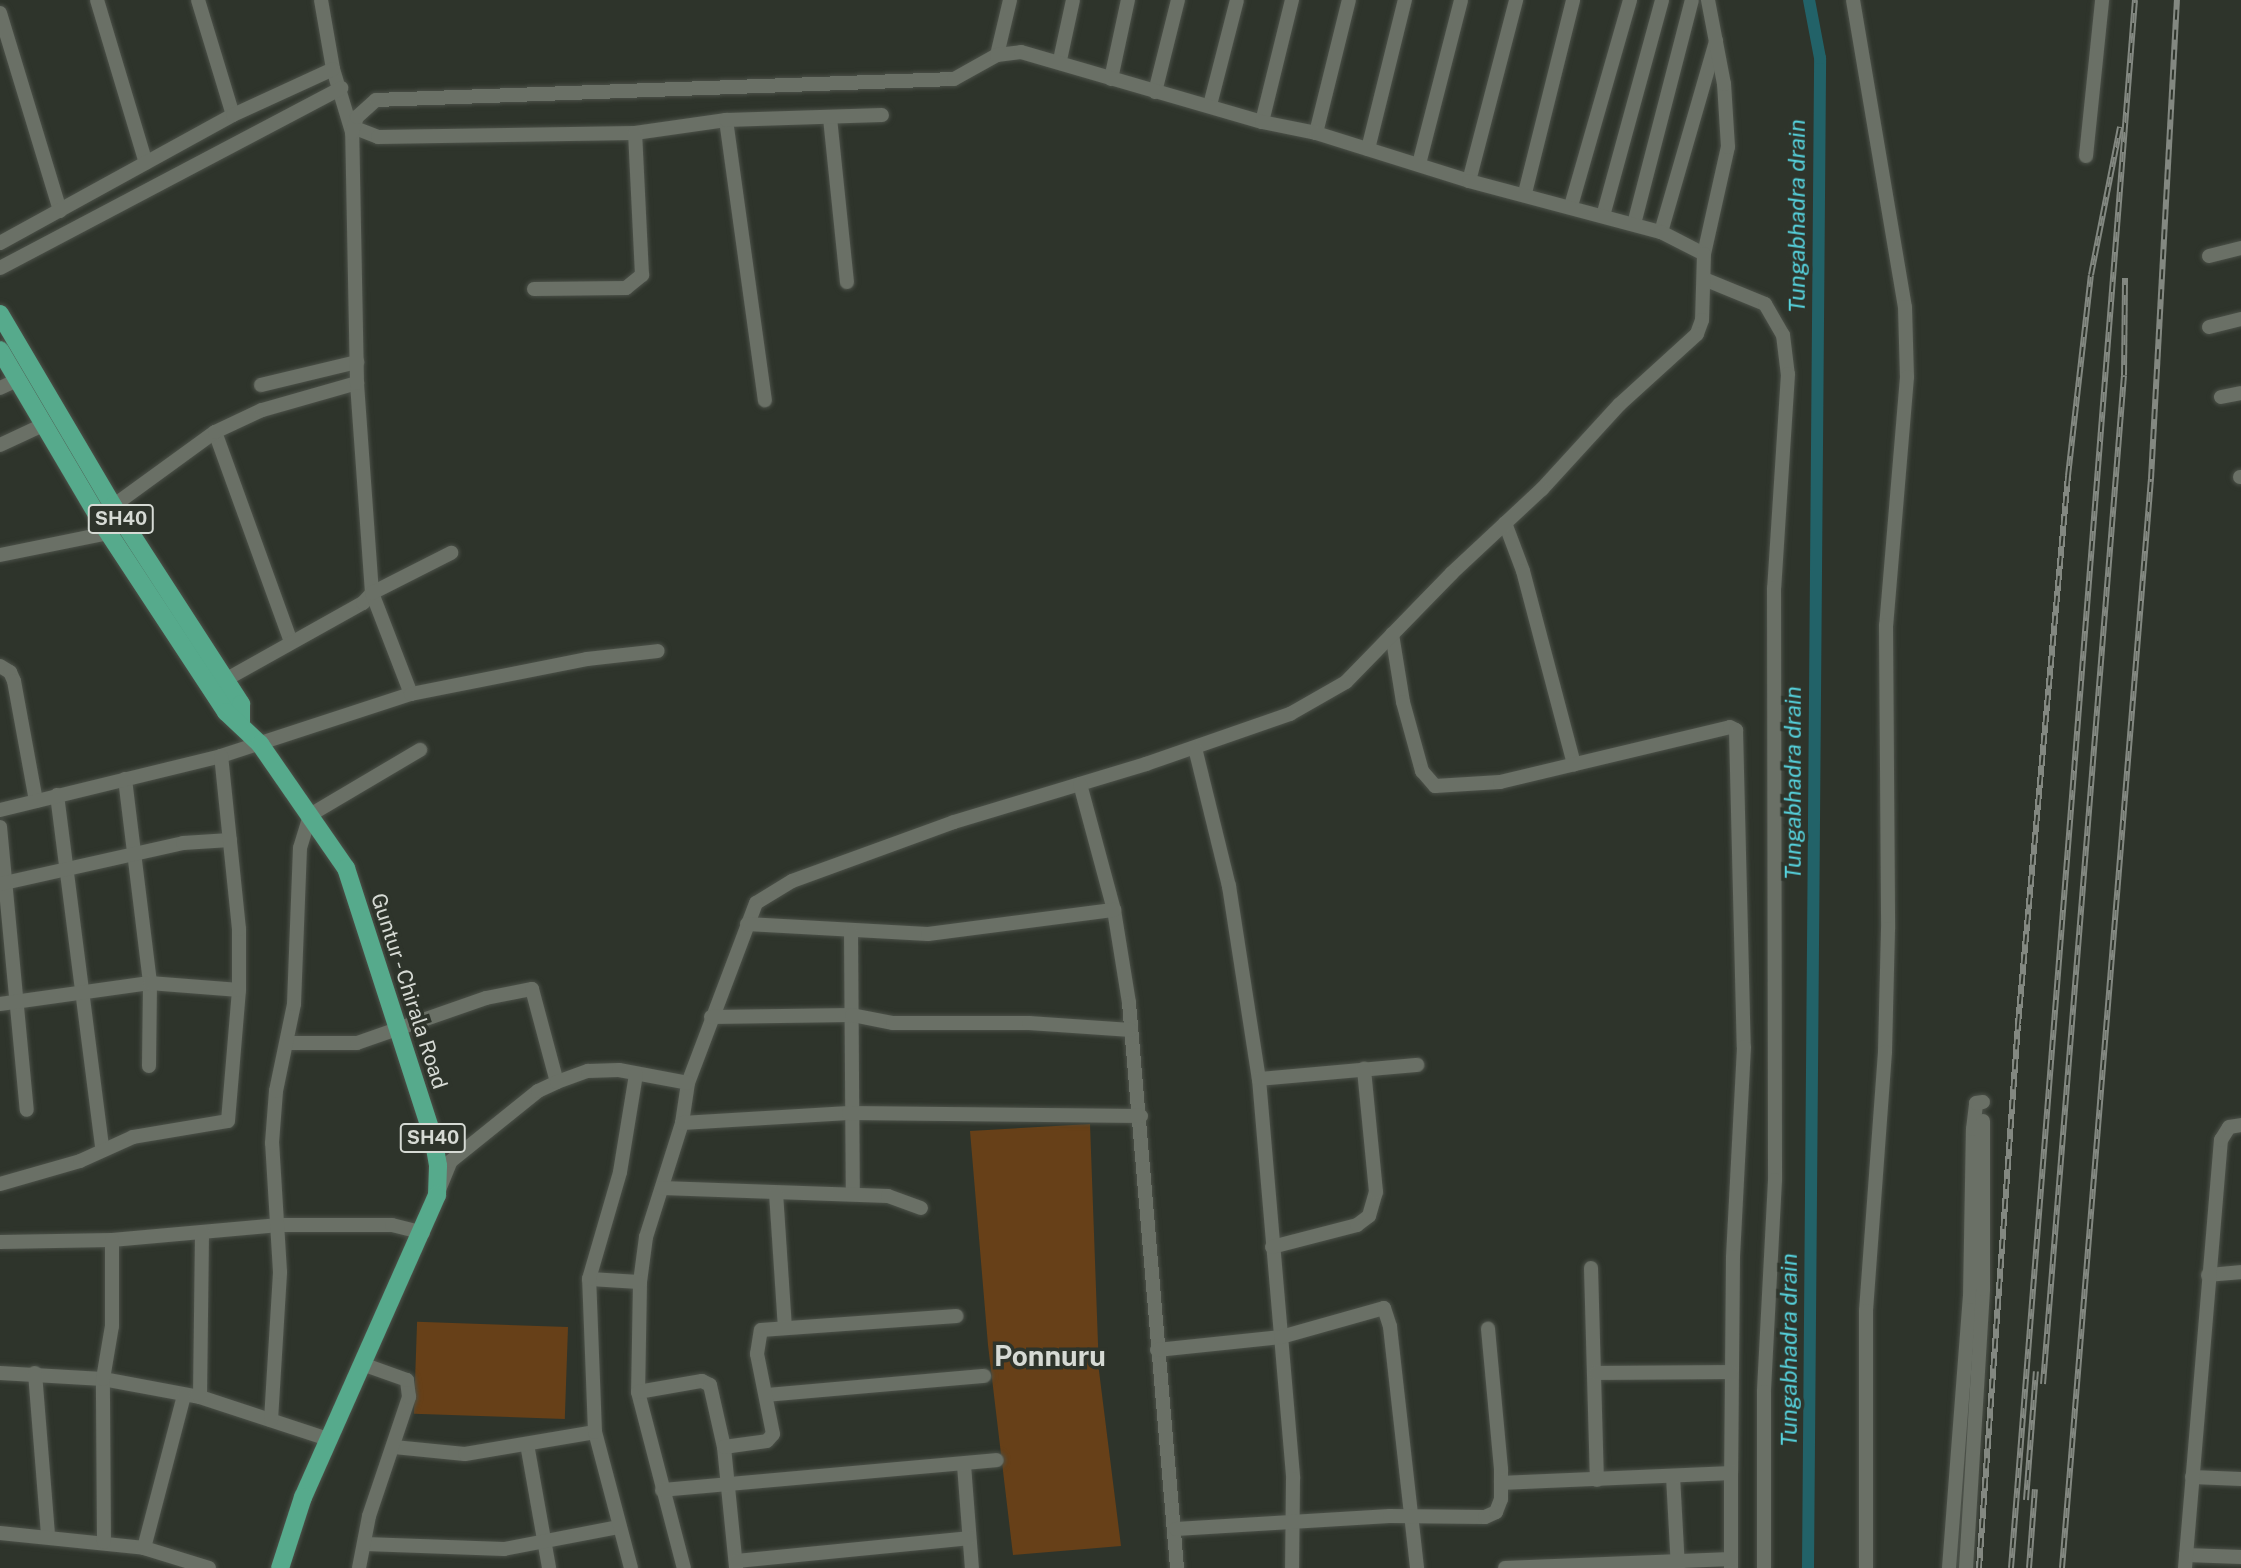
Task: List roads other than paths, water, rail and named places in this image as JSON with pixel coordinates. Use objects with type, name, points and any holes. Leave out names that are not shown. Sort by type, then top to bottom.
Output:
[{"type":"main road","name":"Guntur - Chirala Road","points":[[0,314],[113,506],[241,704],[241,722]]},
{"type":"main road","name":"Guntur - Chirala Road","points":[[0,350],[8,384],[43,425],[108,533],[226,712],[241,722],[260,744],[346,868],[433,1137],[438,1166],[437,1195],[423,1233],[328,1439],[280,1568]]},
{"type":"street","points":[[97,0],[151,189]]},
{"type":"street","points":[[198,0],[233,116]]},
{"type":"street","points":[[321,0],[333,69],[341,89],[358,121],[378,137],[635,133],[726,120],[883,115]]},
{"type":"street","points":[[998,55],[1010,0]]},
{"type":"street","points":[[1060,60],[1073,0]]},
{"type":"street","points":[[1111,79],[1128,0]]},
{"type":"street","points":[[1155,92],[1178,0]]},
{"type":"street","points":[[1210,105],[1237,0]]},
{"type":"street","points":[[1262,122],[1292,0]]},
{"type":"street","points":[[1316,133],[1349,0]]},
{"type":"street","points":[[1368,149],[1405,0]]},
{"type":"street","points":[[1419,164],[1461,0]]},
{"type":"street","points":[[1469,181],[1516,0]]},
{"type":"street","points":[[1525,193],[1573,0]]},
{"type":"street","points":[[1571,206],[1630,0]]},
{"type":"street","points":[[1603,216],[1662,0]]},
{"type":"street","points":[[1634,224],[1692,0]]},
{"type":"street","points":[[684,1568],[638,1392],[640,1282],[646,1237],[682,1124],[688,1083],[756,903],[792,880],[1005,804],[1195,748],[1318,701],[1346,682],[1575,455],[1619,405],[1697,334],[1703,301],[1704,254],[1723,188],[1728,147],[1716,41],[1708,0]]},
{"type":"street","points":[[1853,0],[1905,307],[1907,377],[1886,625],[1885,1052],[1866,1311],[1866,1568]]},
{"type":"street","points":[[2086,156],[2102,0]]},
{"type":"street","points":[[0,13],[60,211]]},
{"type":"street","points":[[1661,232],[1716,41]]},
{"type":"street","points":[[411,694],[372,593],[357,383],[358,121],[376,100],[435,95],[954,79],[998,55],[1021,52],[1060,60],[1111,79],[1210,105],[1262,122],[1316,133],[1469,181],[1525,193],[1634,224],[1661,232],[1704,254]]},
{"type":"street","points":[[0,243],[233,116],[333,69]]},
{"type":"street","points":[[0,268],[341,89]]},
{"type":"street","points":[[830,118],[848,282]]},
{"type":"street","points":[[726,120],[765,400]]},
{"type":"street","points":[[534,289],[626,288],[642,275],[635,133]]},
{"type":"street","points":[[2209,256],[2241,248]]},
{"type":"street","points":[[1704,281],[1765,304],[1783,335],[1788,374],[1774,588],[1775,1180],[1763,1447],[1764,1568]]},
{"type":"street","points":[[2209,327],[2241,319]]},
{"type":"street","points":[[261,385],[357,362]]},
{"type":"street","points":[[113,506],[215,432],[262,410],[357,383]]},
{"type":"street","points":[[2221,397],[2241,393]]},
{"type":"street","points":[[0,445],[43,425]]},
{"type":"street","points":[[215,432],[291,642]]},
{"type":"street","points":[[1505,523],[1523,571],[1574,764]]},
{"type":"street","points":[[0,555],[108,533]]},
{"type":"street","points":[[225,680],[363,603],[372,593],[451,552]]},
{"type":"street","points":[[1392,634],[1403,702],[1426,781],[1452,788],[1650,750],[1730,727],[1738,735],[1744,1047],[1731,1371],[1731,1564],[1505,1568]]},
{"type":"street","points":[[0,810],[260,744],[411,694],[587,659],[658,651]]},
{"type":"street","points":[[0,666],[10,672],[14,681],[36,801]]},
{"type":"street","points":[[1195,748],[1228,886],[1259,1079],[1281,1337],[1292,1522],[1292,1568]]},
{"type":"street","points":[[271,1420],[279,1225],[272,1143],[276,1091],[294,1004],[300,848],[310,815],[420,750]]},
{"type":"street","points":[[0,1184],[80,1161],[102,1148],[133,1137],[228,1121],[239,990],[230,840],[221,755]]},
{"type":"street","points":[[125,779],[137,853],[150,983],[149,1066]]},
{"type":"street","points":[[1080,784],[1114,910],[1132,1030],[1141,1116],[1157,1350],[1176,1529],[1177,1568]]},
{"type":"street","points":[[57,795],[79,992],[102,1148]]},
{"type":"street","points":[[0,827],[27,1110]]},
{"type":"street","points":[[4,884],[64,867],[183,843],[230,840]]},
{"type":"street","points":[[747,924],[851,932],[928,934],[1114,910]]},
{"type":"street","points":[[851,932],[849,1113],[853,1194]]},
{"type":"street","points":[[0,1004],[150,983],[239,990]]},
{"type":"street","points":[[288,1043],[357,1043],[486,998],[531,989],[557,1082]]},
{"type":"street","points":[[711,1017],[852,1015],[893,1023],[1029,1023],[1132,1030]]},
{"type":"street","points":[[1259,1079],[1416,1065]]},
{"type":"street","points":[[1272,1247],[1357,1225],[1368,1216],[1377,1192],[1364,1069]]},
{"type":"street","points":[[437,1195],[451,1161],[538,1091],[557,1082],[588,1071],[636,1074],[688,1083]]},
{"type":"street","points":[[631,1568],[595,1432],[589,1279],[620,1172],[636,1074]]},
{"type":"street","points":[[1949,1568],[1976,1289],[1970,1175],[1980,1101],[1972,1491],[1966,1568]]},
{"type":"street","points":[[682,1124],[849,1113],[1141,1116]]},
{"type":"street","points":[[2241,1125],[2229,1127],[2221,1140],[2185,1561],[2241,1557]]},
{"type":"street","points":[[662,1188],[888,1196],[921,1208]]},
{"type":"street","points":[[776,1193],[785,1328]]},
{"type":"street","points":[[0,1242],[112,1240],[279,1225],[392,1225],[423,1233]]},
{"type":"street","points":[[200,1398],[202,1232]]},
{"type":"street","points":[[104,1542],[103,1379],[112,1326],[112,1240]]},
{"type":"street","points":[[1591,1268],[1597,1480]]},
{"type":"street","points":[[2208,1275],[2241,1272]]},
{"type":"street","points":[[589,1279],[640,1282]]},
{"type":"street","points":[[1157,1350],[1281,1337],[1380,1306],[1388,1313],[1417,1568]]},
{"type":"street","points":[[724,1447],[771,1438],[757,1336],[761,1330],[956,1316]]},
{"type":"street","points":[[1176,1529],[1292,1522],[1490,1516],[1499,1506],[1501,1483],[1488,1329]]},
{"type":"street","points":[[359,1568],[379,1483],[394,1447],[409,1397],[408,1380],[362,1364]]},
{"type":"street","points":[[1596,1373],[1731,1371]]},
{"type":"street","points":[[0,1373],[103,1379],[200,1398],[328,1439]]},
{"type":"street","points":[[35,1373],[48,1535]]},
{"type":"street","points":[[766,1395],[985,1376]]},
{"type":"street","points":[[638,1392],[706,1382],[712,1389],[724,1447],[736,1564],[969,1538]]},
{"type":"street","points":[[144,1548],[184,1395]]},
{"type":"street","points":[[394,1447],[465,1454],[595,1432]]},
{"type":"street","points":[[527,1444],[542,1542],[549,1568]]},
{"type":"street","points":[[662,1490],[997,1460]]},
{"type":"street","points":[[964,1465],[972,1568]]},
{"type":"street","points":[[1501,1483],[1731,1473]]},
{"type":"street","points":[[1673,1476],[1678,1566]]},
{"type":"street","points":[[2192,1476],[2241,1479]]},
{"type":"street","points":[[1956,1489],[1972,1491]]},
{"type":"street","points":[[365,1544],[504,1549],[618,1527]]},
{"type":"street","points":[[0,1533],[48,1535],[144,1548],[209,1568]]},
{"type":"waterway","name":"Tungabhadra drain","points":[[1808,1568],[1820,58],[1809,0]]},
{"type":"railway","points":[[2011,1568],[2135,0]]},
{"type":"railway","points":[[2062,1568],[2151,479],[2177,0]]},
{"type":"railway","points":[[1979,1568],[2018,1024],[2068,476],[2091,275],[2120,127]]},
{"type":"railway","points":[[2043,1384],[2124,375],[2125,278]]},
{"type":"railway","points":[[2026,1500],[2036,1371]]},
{"type":"railway","points":[[2029,1568],[2035,1489]]},
{"type":"district","name":"Ponnuru","points":[[1050,1356]]}]
